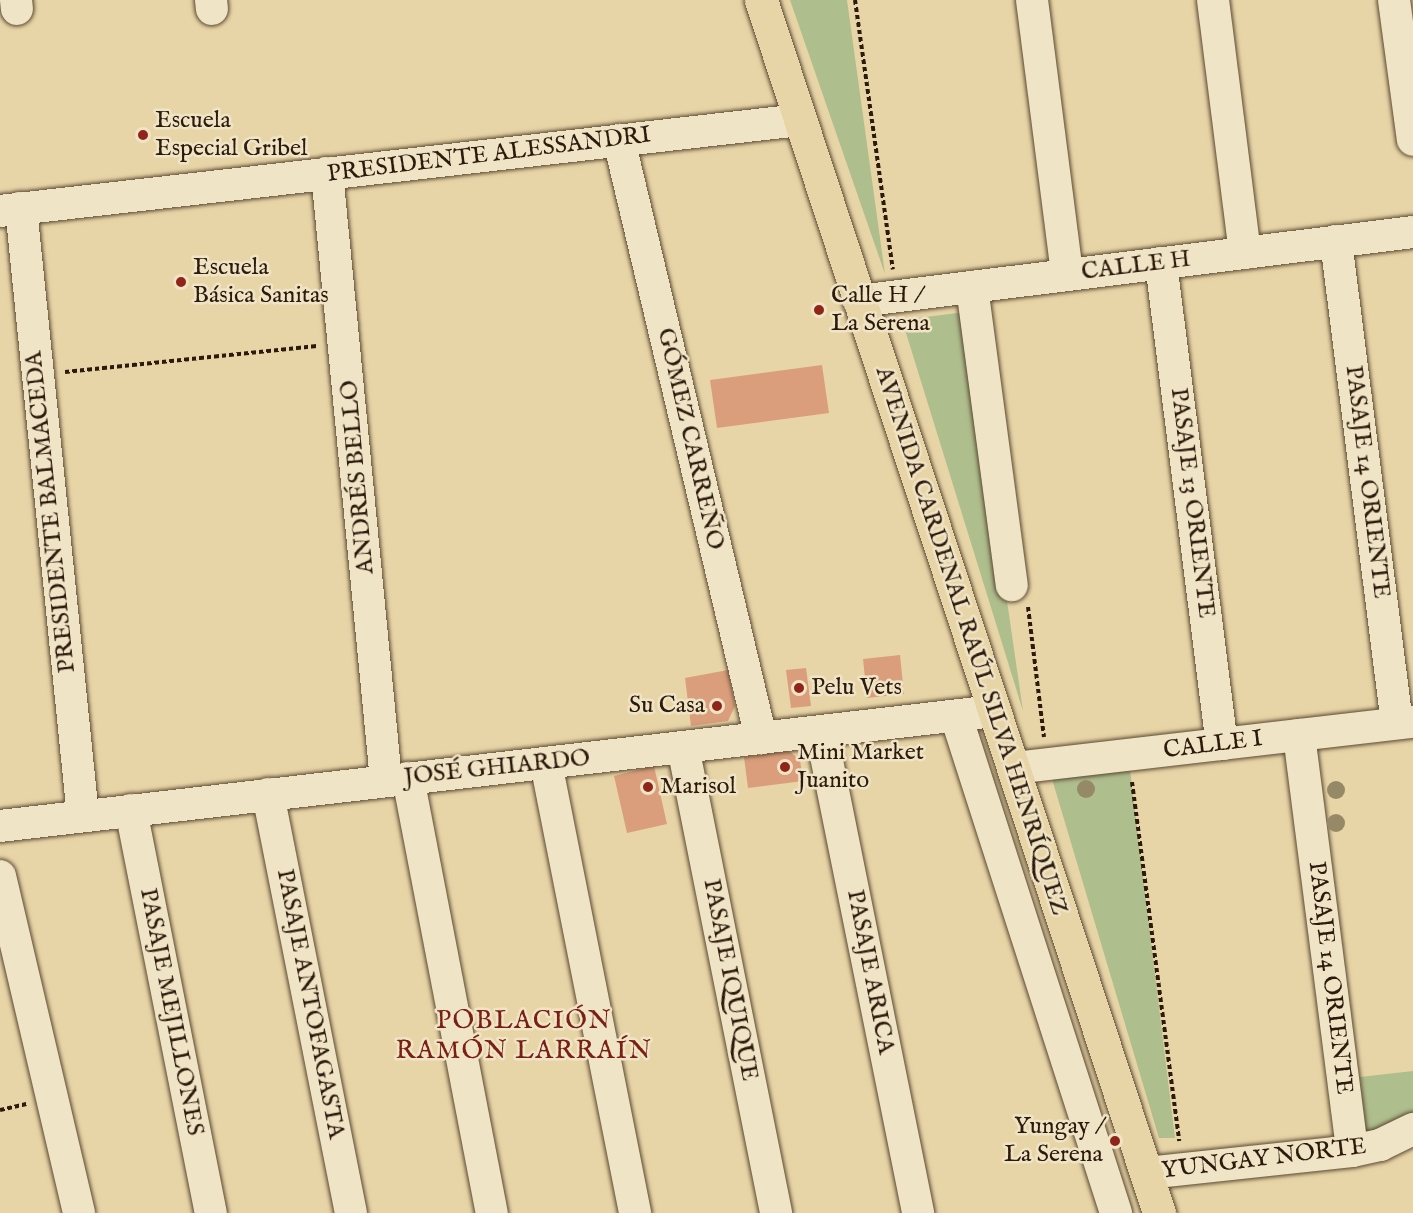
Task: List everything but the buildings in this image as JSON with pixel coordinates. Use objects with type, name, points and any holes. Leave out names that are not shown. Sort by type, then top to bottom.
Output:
[{"type":"main road","name":"AVENIDA CARDENAL RAÚL SILVA HENRÍQUEZ","points":[[761,0],[1159,1213]]},
{"type":"street","points":[[1032,0],[1067,275]]},
{"type":"street","points":[[1213,0],[1245,252]]},
{"type":"street","points":[[1395,0],[1413,140]]},
{"type":"street","name":"PRESIDENTE ALESSANDRI","points":[[10,210],[800,120]]},
{"type":"street","name":"GÓMEZ CARREÑO","points":[[619,140],[761,738]]},
{"type":"street","name":"ANDRÉS BELLO","points":[[327,173],[397,779],[492,1213]]},
{"type":"street","name":"PRESIDENTE BALMACEDA","points":[[10,210],[38,375],[83,816]]},
{"type":"street","name":"CALLE H","points":[[859,301],[1413,232]]},
{"type":"street","name":"PASAJE 14 ORIENTE","points":[[1336,241],[1405,722]]},
{"type":"street","name":"PASAJE 13 ORIENTE","points":[[1161,263],[1222,744]]},
{"type":"street","points":[[972,287],[1012,585]]},
{"type":"street","name":"JOSÉ GHIARDO","points":[[0,825],[994,711]]},
{"type":"street","name":"AVENIDA CARDENAL RAÚL SILVA HENRÍQUEZ","points":[[956,716],[1116,1213]]},
{"type":"street","name":"CALLE I","points":[[1014,768],[1405,722]]},
{"type":"street","name":"PASAJE ARICA","points":[[821,731],[918,1213]]},
{"type":"street","name":"PASAJE 14 ORIENTE","points":[[1299,735],[1352,1151]]},
{"type":"street","name":"PASAJE IQUIQUE","points":[[683,747],[777,1213]]},
{"type":"street","points":[[546,763],[635,1213]]},
{"type":"street","name":"PASAJE ANTOFAGASTA","points":[[268,794],[351,1213]]},
{"type":"street","name":"PASAJE MEJILLONES","points":[[131,810],[211,1213]]},
{"type":"street","points":[[0,876],[79,1213]]},
{"type":"street","name":"YUNGAY NORTE","points":[[1147,1173],[1352,1151],[1380,1145],[1413,1129]]},
{"type":"path","points":[[855,0],[897,296]]},
{"type":"path","points":[[38,375],[345,343]]},
{"type":"path","points":[[1129,755],[1183,1169]]},
{"type":"green space","points":[[790,0],[847,0],[885,274]]},
{"type":"green space","points":[[965,312],[1023,711],[902,320]]},
{"type":"green space","points":[[1130,770],[1175,1138],[1159,1138],[1052,779]]},
{"type":"green space","points":[[1413,1071],[1413,1124],[1364,1138],[1360,1077]]},
{"type":"place","name":"Escuela Especial Gribel","points":[[143,135]]},
{"type":"place","name":"Escuela Básica Sanitas","points":[[181,282]]},
{"type":"place","name":"Calle H / La Serena","points":[[819,310]]},
{"type":"place","name":"Pelu Vets","points":[[799,688]]},
{"type":"place","name":"Su Casa","points":[[717,706]]},
{"type":"place","name":"Mini Market Juanito","points":[[785,767]]},
{"type":"place","name":"Marisol","points":[[648,787]]},
{"type":"place","name":"Yungay / La Serena","points":[[1115,1141]]},
{"type":"district","name":"POBLACIÓN RAMÓN LARRAÍN","points":[[524,1036]]}]
